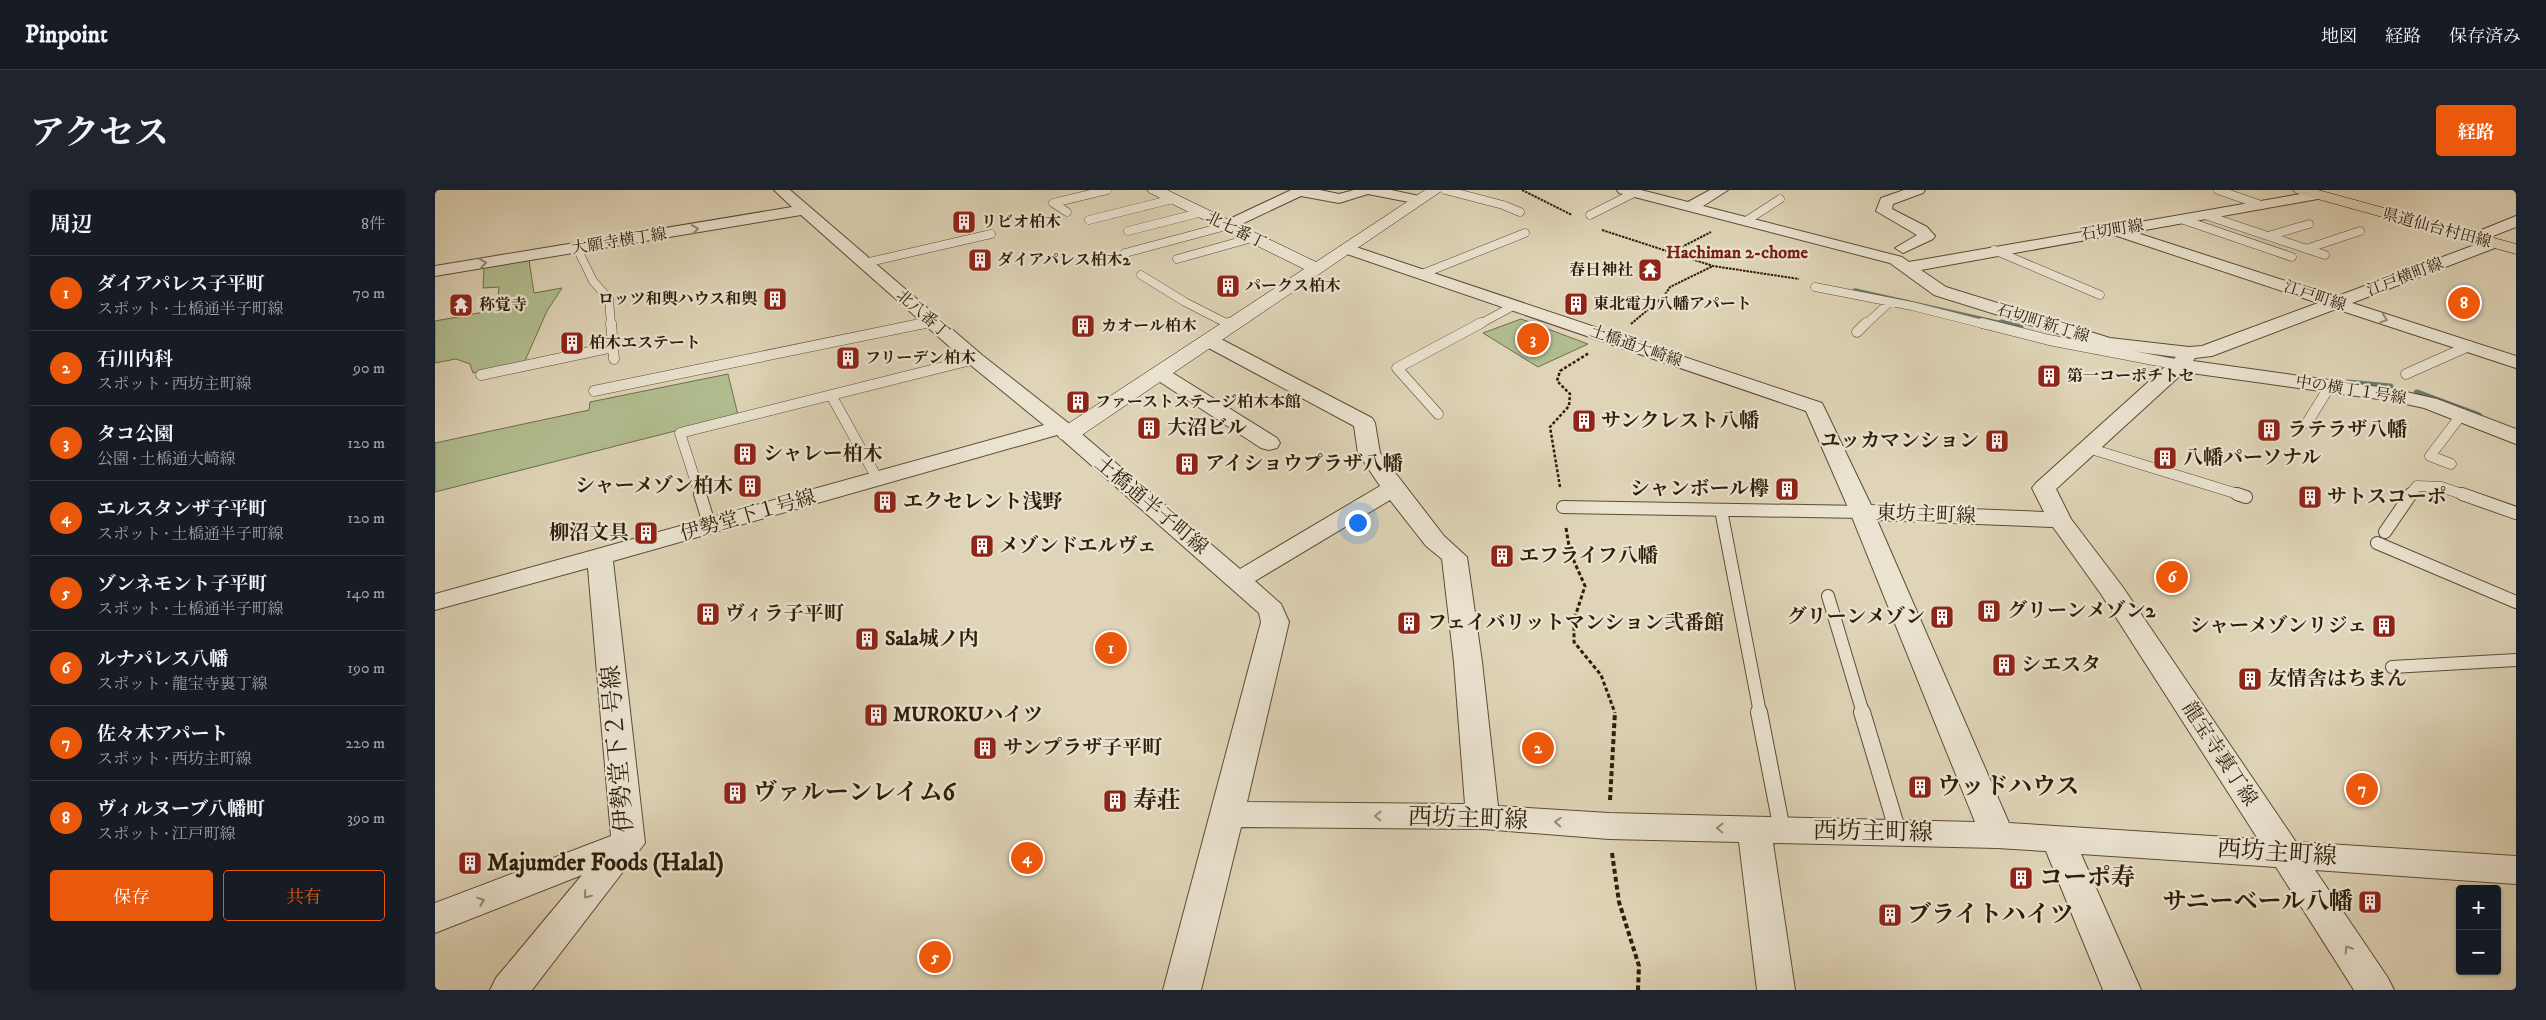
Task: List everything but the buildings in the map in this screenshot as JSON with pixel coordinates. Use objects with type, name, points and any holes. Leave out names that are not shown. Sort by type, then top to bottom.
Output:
[{"type":"main road","name":"県道仙台村田線","points":[[2301,190],[2516,249]]},
{"type":"street","name":"北八番丁","points":[[781,190],[975,359],[1063,431]]},
{"type":"street","name":"北七番丁","points":[[1155,190],[1317,269]]},
{"type":"street","points":[[1226,226],[1240,221],[1299,191],[1337,199],[1351,198],[1365,190]]},
{"type":"street","points":[[1370,190],[1419,200]]},
{"type":"street","points":[[1063,431],[1161,374],[1435,190]]},
{"type":"street","points":[[1690,207],[1721,190]]},
{"type":"street","points":[[1903,248],[1927,236],[1921,230],[1884,212],[1886,201],[1918,190]]},
{"type":"street","name":"石切町新丁線","points":[[1629,191],[1883,256],[1896,260],[1940,291],[2108,343],[2185,360]]},
{"type":"street","name":"石切町線","points":[[1907,267],[1994,250],[2318,195]]},
{"type":"street","name":"大願寺横丁線","points":[[435,271],[803,210]]},
{"type":"street","points":[[2475,238],[2516,221]]},
{"type":"street","name":"江戸町線","points":[[2113,230],[2516,362]]},
{"type":"street","name":"江戸横町線","points":[[2185,360],[2494,243]]},
{"type":"street","name":"土橋通大崎線","points":[[1347,249],[1815,407],[1862,512]]},
{"type":"street","points":[[1210,341],[1364,423],[1369,453],[1393,488],[1435,541],[1454,557],[1468,662],[1483,817]]},
{"type":"street","points":[[2060,520],[2044,488],[2185,360]]},
{"type":"street","name":"中の横丁１号線","points":[[2185,360],[2430,403],[2462,414],[2516,437]]},
{"type":"street","points":[[1161,374],[1269,443]]},
{"type":"street","name":"伊勢堂下１号線","points":[[435,602],[1063,431]]},
{"type":"street","name":"土橋通半子町線","points":[[1063,431],[1273,610],[1275,622],[1182,990]]},
{"type":"street","points":[[1239,580],[1393,488]]},
{"type":"street","name":"東坊主町線","points":[[1997,835],[1862,512],[2060,520]]},
{"type":"street","name":"龍宝寺裏丁線","points":[[2060,520],[2113,592],[2375,990]]},
{"type":"street","name":"伊勢堂下２号線","points":[[509,990],[628,843],[600,557]]},
{"type":"street","name":"西坊主町線","points":[[1228,814],[1483,817],[1609,826],[1997,835],[2516,870]]},
{"type":"street","points":[[1768,829],[1776,990]]},
{"type":"street","points":[[2057,838],[2122,990]]},
{"type":"street","points":[[435,918],[628,843]]},
{"type":"lane","points":[[1067,212],[1053,203],[1107,190]]},
{"type":"lane","points":[[1445,190],[1503,205],[1520,212]]},
{"type":"lane","points":[[2218,190],[2261,205]]},
{"type":"lane","points":[[1591,214],[1629,191]]},
{"type":"lane","points":[[1089,220],[1173,199]]},
{"type":"lane","points":[[1746,221],[1780,199]]},
{"type":"lane","points":[[1128,231],[1199,213]]},
{"type":"lane","points":[[2205,215],[2325,255]]},
{"type":"lane","points":[[2181,219],[2292,257]]},
{"type":"lane","points":[[2268,236],[2309,224]]},
{"type":"lane","points":[[1125,253],[1226,226]]},
{"type":"lane","points":[[2306,249],[2360,231]]},
{"type":"lane","points":[[1422,274],[1525,233]]},
{"type":"lane","points":[[865,263],[991,234]]},
{"type":"lane","points":[[1177,259],[1252,238]]},
{"type":"lane","points":[[577,248],[593,281],[609,299],[614,359]]},
{"type":"lane","points":[[1994,250],[2099,295]]},
{"type":"lane","points":[[1141,274],[1185,302],[1233,326]]},
{"type":"lane","points":[[1815,287],[1890,302],[2049,340],[2185,360]]},
{"type":"lane","points":[[1857,332],[1890,302]]},
{"type":"lane","points":[[1437,414],[1397,368],[1515,305]]},
{"type":"lane","points":[[594,391],[933,322]]},
{"type":"lane","points":[[2405,374],[2469,346]]},
{"type":"lane","points":[[481,375],[613,347]]},
{"type":"lane","points":[[710,527],[680,433],[975,359]]},
{"type":"lane","points":[[2307,423],[2330,386]]},
{"type":"lane","points":[[831,395],[878,480]]},
{"type":"lane","points":[[2451,464],[2430,456],[2462,414]]},
{"type":"lane","points":[[2088,448],[2246,497]]},
{"type":"lane","points":[[2385,532],[2417,486],[2441,487],[2516,513]]},
{"type":"lane","points":[[1563,507],[1862,512]]},
{"type":"lane","points":[[1721,510],[1768,829]]},
{"type":"lane","points":[[2377,543],[2516,602]]},
{"type":"lane","points":[[1828,596],[1898,832]]},
{"type":"lane","points":[[2392,667],[2516,660]]},
{"type":"path","points":[[1521,190],[1540,197],[1579,219]]},
{"type":"path","points":[[1596,228],[1713,266],[1808,280]]},
{"type":"path","points":[[1671,252],[1708,233]]},
{"type":"path","points":[[1638,990],[1639,966],[1619,902],[1609,826],[1615,710],[1601,675],[1574,642],[1574,620],[1585,586],[1570,552],[1550,427],[1569,406],[1570,394],[1557,381],[1560,371],[1613,338],[1664,296],[1670,287],[1713,266]]},
{"type":"green space","points":[[529,260],[534,293],[562,288],[547,311],[524,363],[473,373],[470,364],[456,359],[435,363],[435,321],[484,312],[485,309],[497,307],[499,287],[483,288],[484,267]]},
{"type":"green space","points":[[1521,319],[1588,344],[1538,367],[1483,333]]},
{"type":"green space","points":[[728,374],[738,415],[435,492],[435,443],[589,410],[590,402]]},
{"type":"waterway","points":[[1855,291],[2006,325]]},
{"type":"waterway","points":[[2001,323],[2020,328]]},
{"type":"waterway","points":[[2131,351],[2187,361]]},
{"type":"waterway","points":[[2348,383],[2390,387]]},
{"type":"waterway","points":[[2417,393],[2479,416]]},
{"type":"place","name":"リビオ柏木","points":[[964,222]]},
{"type":"place","name":"ダイアパレス柏木2","points":[[980,260]]},
{"type":"place","name":"春日神社","points":[[1650,270]]},
{"type":"place","name":"パークス柏木","points":[[1228,286]]},
{"type":"place","name":"ロッツ和輿ハウス和輿","points":[[775,299]]},
{"type":"place","name":"ヴィルヌーブ八幡町","points":[[2464,303]]},
{"type":"place","name":"東北電力八幡アパート","points":[[1576,304]]},
{"type":"place","name":"称覚寺","points":[[461,305]]},
{"type":"place","name":"カオール柏木","points":[[1083,326]]},
{"type":"place","name":"タコ公園","points":[[1533,339]]},
{"type":"place","name":"柏木エステート","points":[[572,343]]},
{"type":"place","name":"フリーデン柏木","points":[[848,358]]},
{"type":"place","name":"第一コーポチトセ","points":[[2049,376]]},
{"type":"place","name":"ファーストステージ柏木本館","points":[[1078,402]]},
{"type":"place","name":"サンクレスト八幡","points":[[1584,421]]},
{"type":"place","name":"大沼ビル","points":[[1149,428]]},
{"type":"place","name":"ラテラザ八幡","points":[[2269,430]]},
{"type":"place","name":"ユッカマンション","points":[[1997,441]]},
{"type":"place","name":"シャレー柏木","points":[[745,454]]},
{"type":"place","name":"八幡パーソナル","points":[[2165,458]]},
{"type":"place","name":"アイショウプラザ八幡","points":[[1187,464]]},
{"type":"place","name":"シャーメゾン柏木","points":[[750,486]]},
{"type":"place","name":"シャンボール欅","points":[[1787,489]]},
{"type":"place","name":"サトスコーポ","points":[[2310,497]]},
{"type":"place","name":"エクセレント浅野","points":[[885,502]]},
{"type":"place","name":"柳沼文具","points":[[646,533]]},
{"type":"place","name":"メゾンドエルヴェ","points":[[982,546]]},
{"type":"place","name":"エフライフ八幡","points":[[1502,556]]},
{"type":"place","name":"ルナパレス八幡","points":[[2172,577]]},
{"type":"place","name":"グリーンメゾン2","points":[[1989,611]]},
{"type":"place","name":"ヴィラ子平町","points":[[708,614]]},
{"type":"place","name":"グリーンメゾン","points":[[1942,617]]},
{"type":"place","name":"フェイバリットマンション弐番館","points":[[1409,623]]},
{"type":"place","name":"シャーメゾンリジェ","points":[[2384,626]]},
{"type":"place","name":"Sala城ノ内","points":[[867,639]]},
{"type":"place","name":"ダイアパレス子平町","points":[[1111,648]]},
{"type":"place","name":"シエスタ","points":[[2004,665]]},
{"type":"place","name":"友情舎はちまん","points":[[2250,679]]},
{"type":"place","name":"MUROKUハイツ","points":[[876,715]]},
{"type":"place","name":"サンプラザ子平町","points":[[985,748]]},
{"type":"place","name":"石川内科","points":[[1538,748]]},
{"type":"place","name":"ウッドハウス","points":[[1920,787]]},
{"type":"place","name":"佐々木アパート","points":[[2362,789]]},
{"type":"place","name":"ヴァルーンレイム6","points":[[735,793]]},
{"type":"place","name":"寿荘","points":[[1115,801]]},
{"type":"place","name":"エルスタンザ子平町","points":[[1027,858]]},
{"type":"place","name":"Majumder Foods (Halal)","points":[[470,863]]},
{"type":"place","name":"コーポ寿","points":[[2021,878]]},
{"type":"place","name":"サニーベール八幡","points":[[2370,902]]},
{"type":"place","name":"ブライトハイツ","points":[[1890,915]]},
{"type":"place","name":"ゾンネモント子平町","points":[[935,957]]},
{"type":"district","name":"Hachiman 2-chome","points":[[1737,253]]}]
